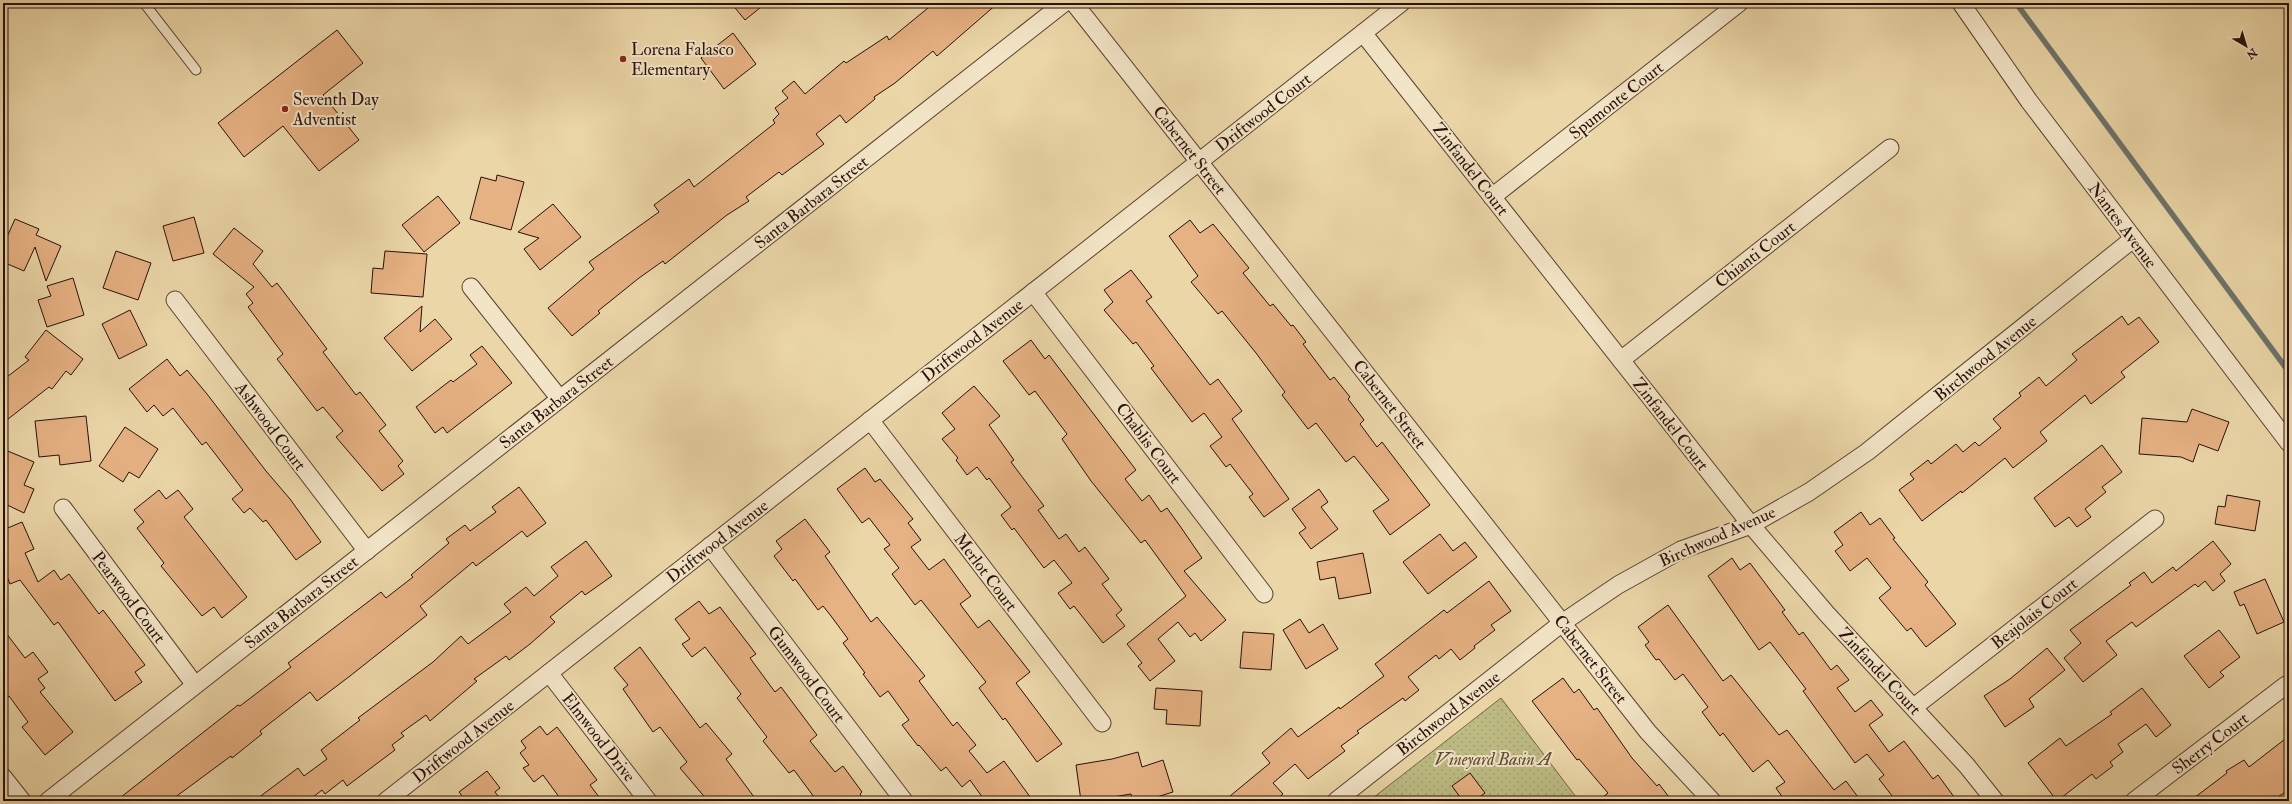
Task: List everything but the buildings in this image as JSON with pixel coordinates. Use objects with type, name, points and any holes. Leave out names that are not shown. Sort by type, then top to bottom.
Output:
[{"type":"street","name":"Santa Barbara Street","points":[[48,801],[1064,3]]},
{"type":"street","name":"Cabernet Street","points":[[1074,3],[1648,732],[1712,801]]},
{"type":"street","name":"Driftwood Court","points":[[1048,280],[1401,3]]},
{"type":"street","name":"Spumonte Court","points":[[1492,197],[1739,3]]},
{"type":"street","name":"Nantes Avenue","points":[[1961,3],[2029,101],[2289,443]]},
{"type":"street","name":"Zinfandel Court","points":[[1363,33],[1751,525],[1826,613],[1967,766],[1995,801]]},
{"type":"street","name":"Chianti Court","points":[[1621,360],[1890,148]]},
{"type":"street","name":"Birchwood Avenue","points":[[1336,801],[1562,623],[1618,585],[1681,550],[1751,525],[1809,492],[1867,452],[2133,239]]},
{"type":"street","name":"Driftwood Avenue","points":[[390,800],[1048,280]]},
{"type":"street","points":[[472,287],[560,399]]},
{"type":"street","name":"Chablis Court","points":[[1033,292],[1264,594]]},
{"type":"street","name":"Ashwood Court","points":[[175,300],[367,551]]},
{"type":"street","name":"Merlot Court","points":[[870,420],[1102,723]]},
{"type":"street","name":"Pearwood Court","points":[[63,508],[196,685]]},
{"type":"street","name":"Beajolais Court","points":[[1914,707],[2154,519]]},
{"type":"street","name":"Gumwood Court","points":[[710,546],[904,801]]},
{"type":"street","name":"Elmwood Drive","points":[[549,673],[648,801]]},
{"type":"street","name":"Sherry Court","points":[[2134,801],[2286,685]]},
{"type":"street","points":[[3,777],[22,801]]},
{"type":"lane","points":[[144,3],[196,70]]},
{"type":"green space","name":"Vineyard Basin A","points":[[1501,698],[1579,801],[1369,801]]},
{"type":"waterway","points":[[2016,3],[2289,372]]},
{"type":"place","name":"Lorena Falasco Elementary","points":[[623,59]]},
{"type":"place","name":"Seventh Day Adventist","points":[[285,109]]}]
